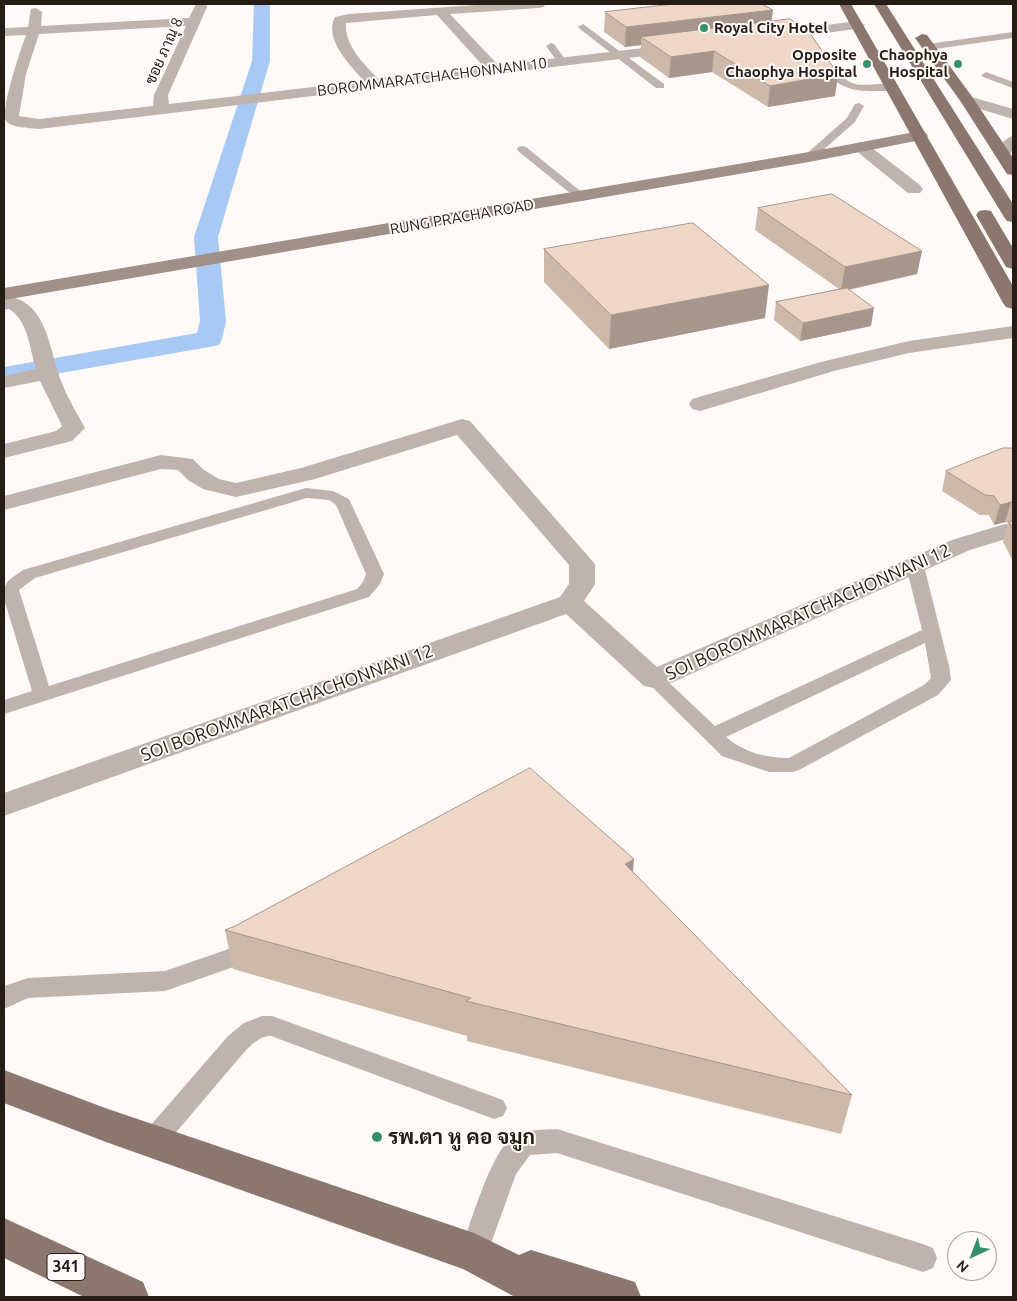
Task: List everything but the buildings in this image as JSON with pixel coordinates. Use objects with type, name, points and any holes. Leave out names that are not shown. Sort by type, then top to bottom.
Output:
[{"type":"main road","points":[[846,4],[1013,303]]},
{"type":"main road","points":[[860,4],[910,87]]},
{"type":"main road","points":[[880,4],[1013,217]]},
{"type":"main road","points":[[913,25],[968,101],[1013,170]]},
{"type":"main road","points":[[979,204],[1013,263]]},
{"type":"main road","points":[[4,1086],[152,1142],[474,1253],[620,1297]]},
{"type":"main road","name":"341","points":[[4,1237],[128,1297]]},
{"type":"main road","points":[[474,1253],[556,1297]]},
{"type":"street","points":[[374,84],[344,47],[338,27],[340,20],[419,9],[442,12],[539,4]]},
{"type":"street","name":"ซอย ภาณุ 8","points":[[161,110],[162,94],[201,6]]},
{"type":"street","points":[[4,76],[19,74],[34,30],[36,12]]},
{"type":"street","points":[[442,12],[496,70]]},
{"type":"street","points":[[4,32],[194,22]]},
{"type":"street","points":[[759,38],[858,25]]},
{"type":"street","name":"BOROMMARATCHACHONNANI 10","points":[[19,74],[11,113],[12,119],[39,124],[693,46]]},
{"type":"street","points":[[968,101],[1013,114]]},
{"type":"street","name":"RUNG PRACHA ROAD","points":[[4,294],[809,157],[920,136]]},
{"type":"street","points":[[1002,153],[1013,141]]},
{"type":"street","points":[[861,147],[914,189]]},
{"type":"street","points":[[4,304],[16,304],[31,321],[44,356],[50,381],[74,428],[64,436],[4,451]]},
{"type":"street","points":[[700,404],[828,366],[909,346],[1013,332]]},
{"type":"street","points":[[4,382],[48,373]]},
{"type":"street","points":[[4,503],[161,462],[185,464],[196,476],[211,484],[236,490],[307,474],[462,426],[582,564],[582,584],[570,603]]},
{"type":"street","name":"SOI BOROMMARATCHACHONNANI 12","points":[[4,805],[570,603],[654,679],[961,545],[1005,531],[1013,532]]},
{"type":"lane","points":[[583,28],[660,86]]},
{"type":"lane","points":[[928,47],[1013,35]]},
{"type":"lane","points":[[551,46],[562,62]]},
{"type":"lane","points":[[824,63],[835,78],[844,84],[862,88],[893,88]]},
{"type":"lane","points":[[986,75],[1013,86]]},
{"type":"lane","points":[[809,157],[851,120],[859,106]]},
{"type":"lane","points":[[835,135],[861,147]]},
{"type":"lane","points":[[522,149],[580,196]]},
{"type":"lane","points":[[4,707],[363,593],[371,584],[375,574],[343,502],[333,496],[306,493],[29,574],[21,579],[10,590],[42,694]]},
{"type":"lane","points":[[654,679],[729,751],[769,765],[792,765],[931,690],[941,680],[940,666],[915,566]]},
{"type":"lane","points":[[712,735],[931,633]]},
{"type":"lane","points":[[4,999],[13,993],[28,988],[165,981],[234,957],[267,938]]},
{"type":"lane","points":[[152,1142],[237,1043],[246,1035],[263,1026],[272,1026],[494,1108]]},
{"type":"lane","points":[[474,1253],[505,1167],[523,1144],[557,1141],[923,1258]]},
{"type":"waterway","points":[[4,375],[209,339],[213,321],[206,237],[261,61],[262,4]]},
{"type":"place","name":"Royal City Hotel","points":[[704,28]]},
{"type":"place","name":"Opposite Chaophya Hospital","points":[[867,64]]},
{"type":"place","name":"Chaophya Hospital","points":[[958,64]]},
{"type":"place","name":"รพ.ตา หู คอ จมูก","points":[[377,1137]]}]
